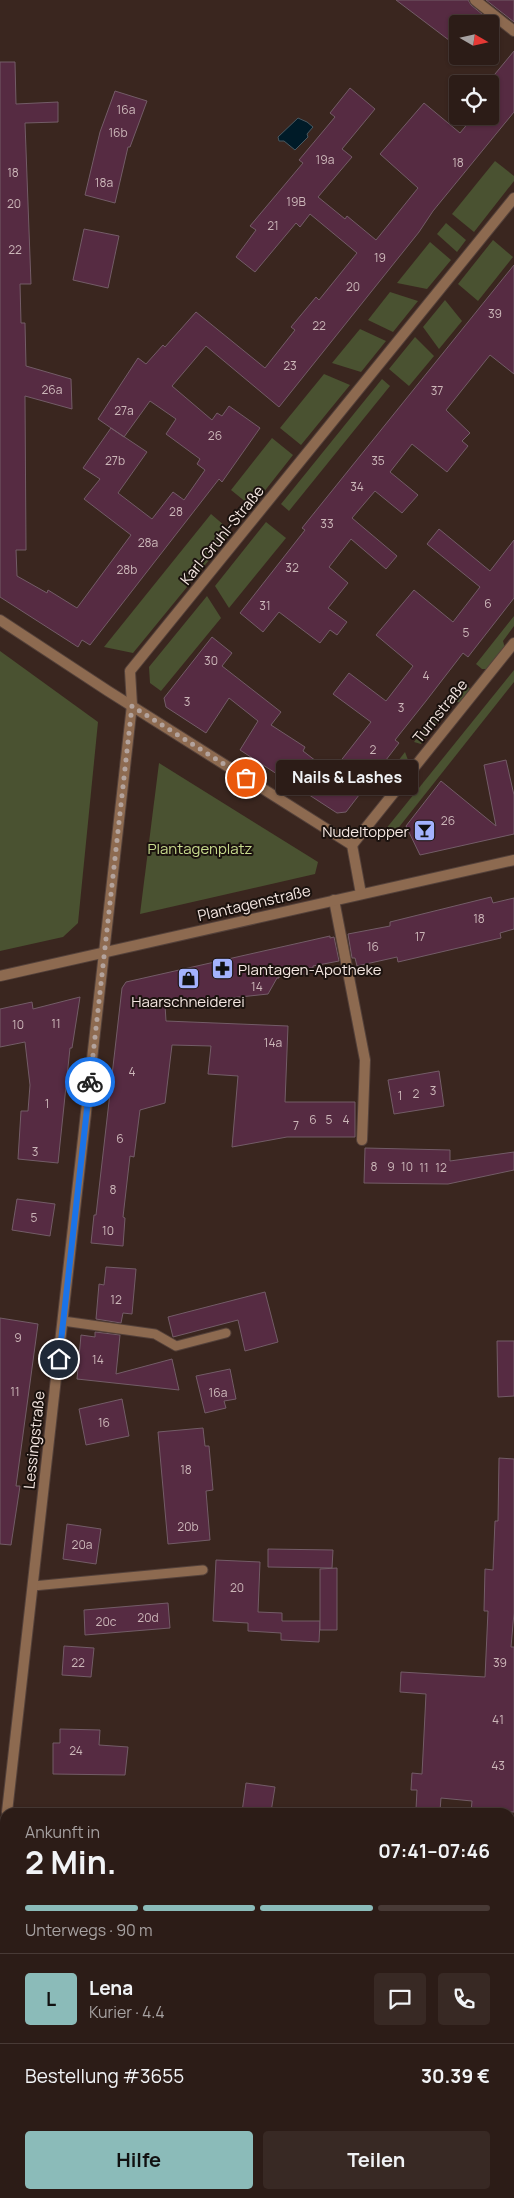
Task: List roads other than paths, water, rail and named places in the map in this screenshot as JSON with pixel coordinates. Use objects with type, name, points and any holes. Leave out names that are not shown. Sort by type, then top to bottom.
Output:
[{"type":"street","points":[[475,0],[514,31]]},
{"type":"street","name":"Karl-Gruhl-Straße","points":[[105,952],[132,706],[130,671],[514,198]]},
{"type":"street","points":[[0,620],[352,845],[361,894]]},
{"type":"street","name":"Turnstraße","points":[[352,845],[514,643]]},
{"type":"street","name":"Plantagenstraße","points":[[0,976],[514,860]]},
{"type":"street","points":[[334,900],[365,1060],[362,1140]]},
{"type":"street","name":"Lessingstraße","points":[[7,1808],[105,952]]},
{"type":"lane","points":[[63,1321],[155,1334],[176,1346],[226,1333]]},
{"type":"lane","points":[[33,1586],[203,1570]]},
{"type":"water","points":[[298,118],[313,127],[307,134],[308,137],[295,150],[284,141],[279,141],[278,137]]},
{"type":"place","name":"Nails & Lashes","points":[[246,778]]},
{"type":"place","name":"Nudeltopper","points":[[425,831]]},
{"type":"place","name":"Plantagen-Apotheke","points":[[222,969]]},
{"type":"place","name":"Haarschneiderei","points":[[188,978]]},
{"type":"park label","name":"Plantagenplatz","points":[[200,848]]}]
